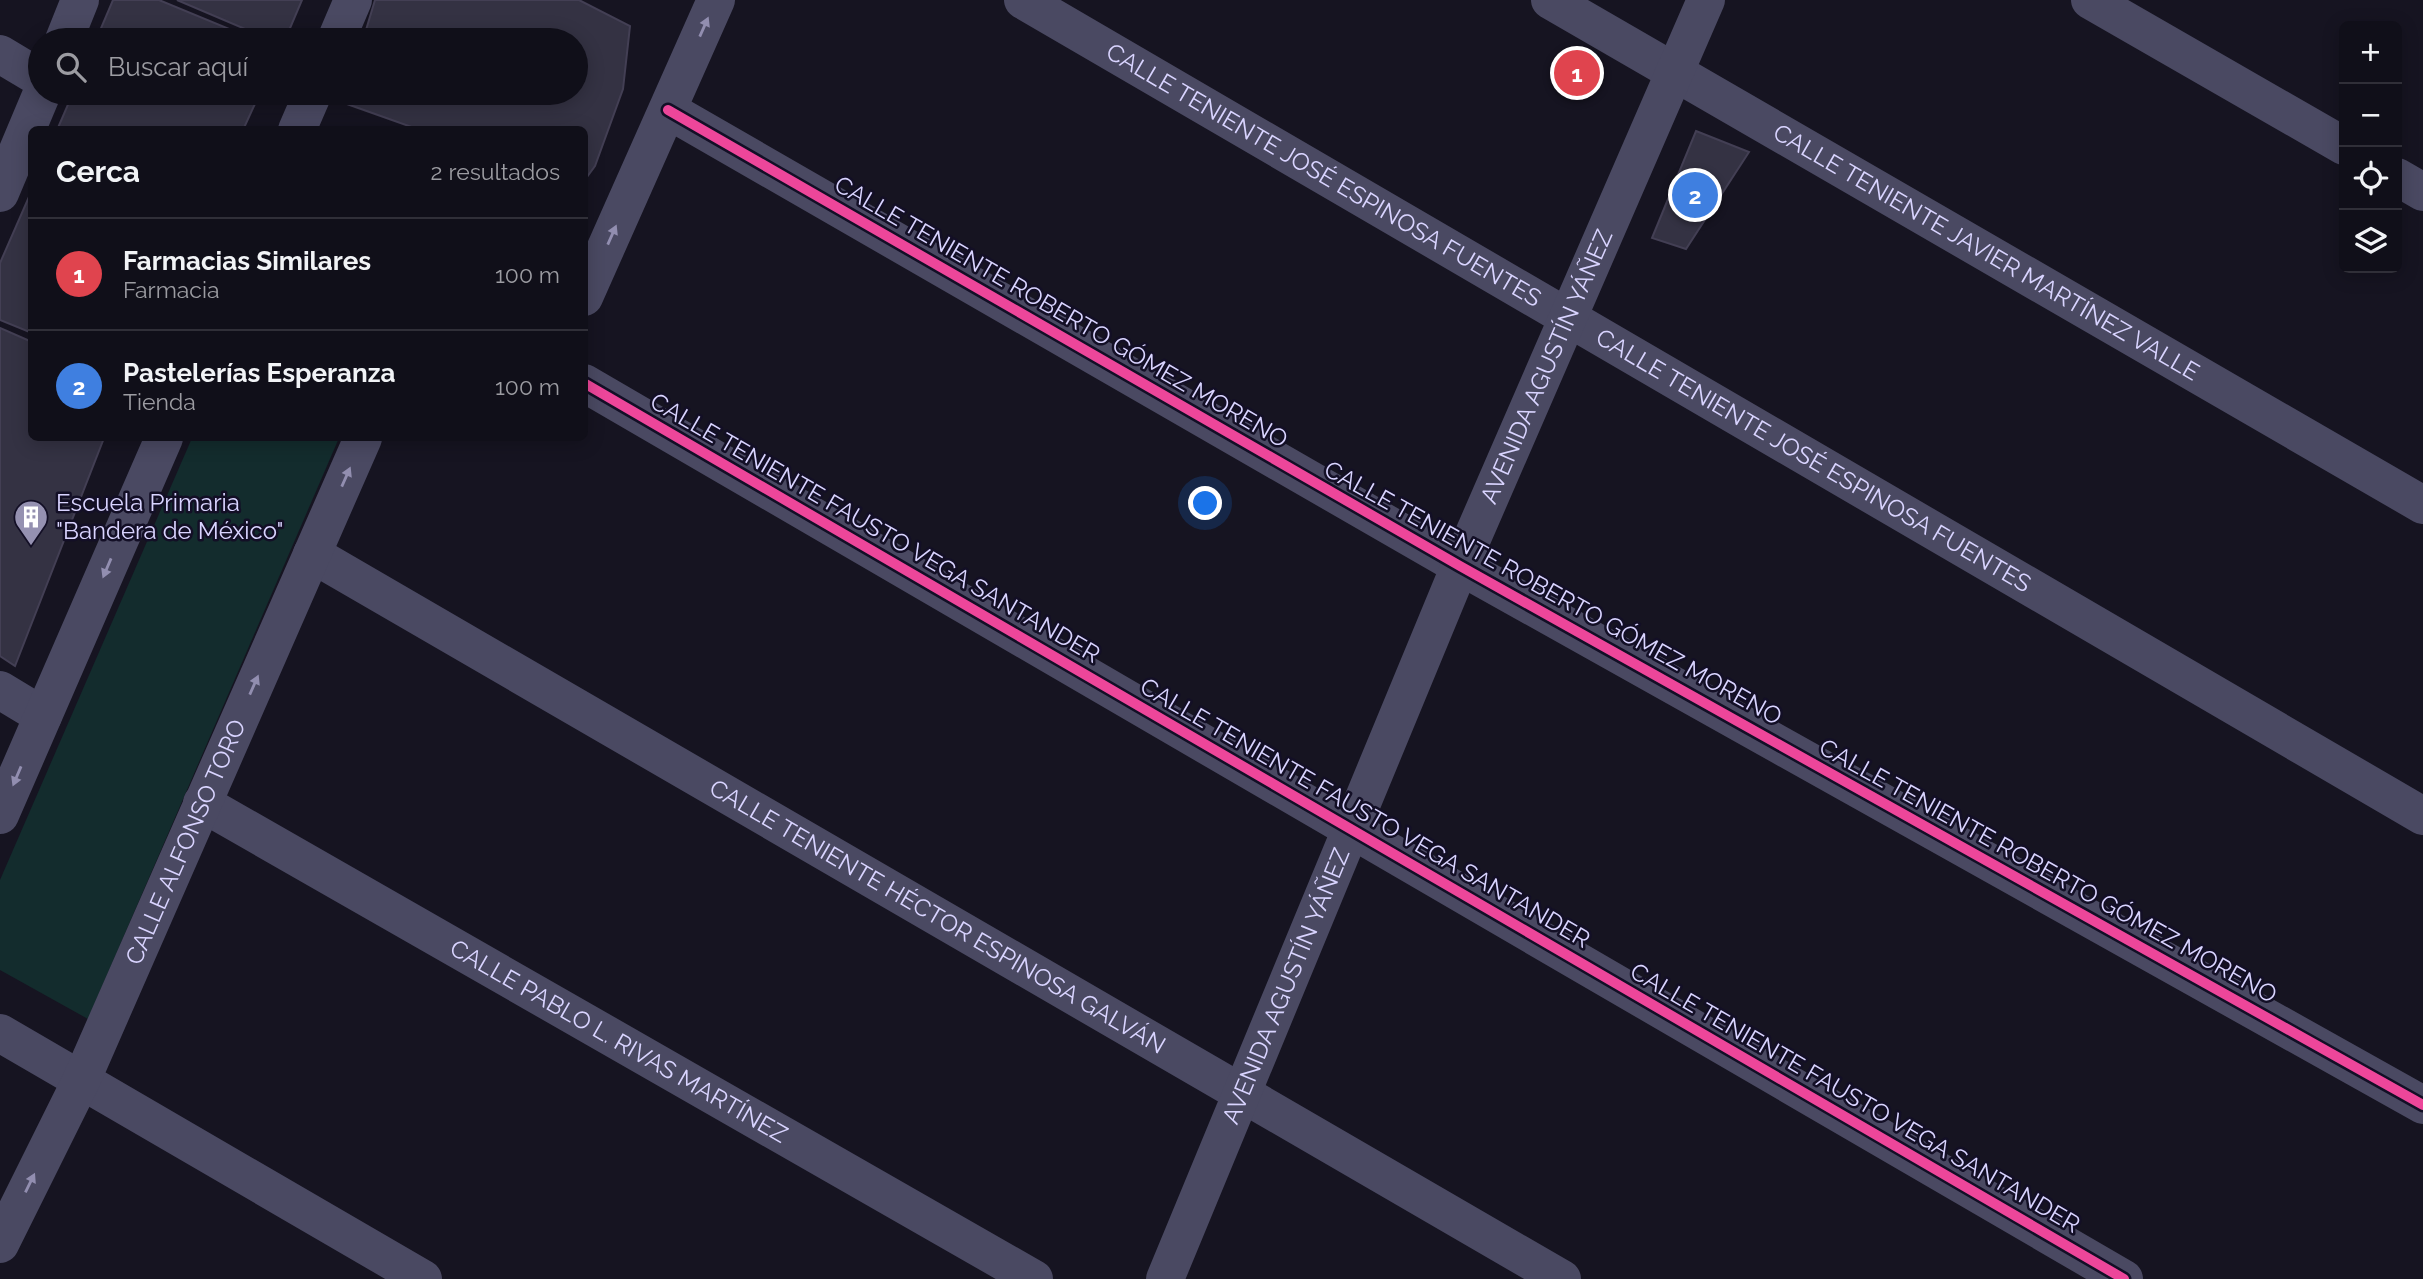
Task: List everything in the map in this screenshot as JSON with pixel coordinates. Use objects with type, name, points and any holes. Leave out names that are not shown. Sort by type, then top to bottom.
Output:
[{"type":"street","points":[[69,28],[80,0]]},
{"type":"street","points":[[341,28],[353,0]]},
{"type":"street","points":[[588,288],[716,0]]},
{"type":"street","name":"CALLE TENIENTE JOSÉ ESPINOSA FUENTES","points":[[1023,0],[2423,816]]},
{"type":"street","name":"CALLE TENIENTE JAVIER MARTÍNEZ VALLE","points":[[1550,0],[2423,505]]},
{"type":"street","name":"AVENIDA AGUSTÍN YÁÑEZ","points":[[1165,1279],[1460,566],[1706,0]]},
{"type":"street","points":[[2090,0],[2339,143]]},
{"type":"street","points":[[0,54],[28,71]]},
{"type":"street","points":[[28,126],[37,105]]},
{"type":"street","points":[[299,126],[308,105]]},
{"type":"street","name":"CALLE TENIENTE ROBERTO GÓMEZ MORENO","points":[[668,110],[1460,566],[2423,1105]]},
{"type":"street","points":[[0,193],[28,126]]},
{"type":"street","points":[[2402,180],[2423,192]]},
{"type":"street","name":"CALLE TENIENTE FAUSTO VEGA SANTANDER","points":[[588,385],[2124,1279]]},
{"type":"street","points":[[0,815],[162,441]]},
{"type":"street","name":"CALLE ALFONSO TORO","points":[[0,1244],[81,1081],[362,441]]},
{"type":"street","name":"CALLE TENIENTE HÉCTOR ESPINOSA GALVÁN","points":[[312,554],[1562,1279]]},
{"type":"street","points":[[0,690],[43,716]]},
{"type":"street","name":"CALLE PABLO L. RIVAS MARTÍNEZ","points":[[202,803],[1034,1279]]},
{"type":"street","points":[[0,1033],[423,1279]]},
{"type":"green space","points":[[191,441],[338,441],[88,1019],[0,970],[0,880]]},
{"type":"building","points":[[113,0],[159,0],[227,28],[101,28]]},
{"type":"building","points":[[177,0],[302,0],[290,28],[243,28]]},
{"type":"building","points":[[375,0],[579,0],[630,26],[623,89],[595,166],[588,176],[588,126],[409,126],[350,105],[588,105],[588,28],[367,28]]},
{"type":"building","points":[[68,105],[254,105],[245,126],[59,126]]},
{"type":"building","points":[[1696,131],[1749,152],[1686,249],[1652,238]]},
{"type":"building","points":[[28,199],[28,331],[0,320],[0,263]]},
{"type":"building","name":"Escuela Primaria \"Bandera de México\"","points":[[0,328],[28,340],[28,441],[103,441],[15,666],[0,656]]},
{"type":"cycle path","points":[[668,110],[1460,566],[2423,1105]]},
{"type":"cycle path","points":[[588,385],[2124,1279]]},
{"type":"place","name":"Farmacias Similares","points":[[1577,73]]},
{"type":"place","name":"Pastelerías Esperanza","points":[[1695,195]]},
{"type":"place","name":"Escuela Primaria \"Bandera de México\"","points":[[31,547]]}]
